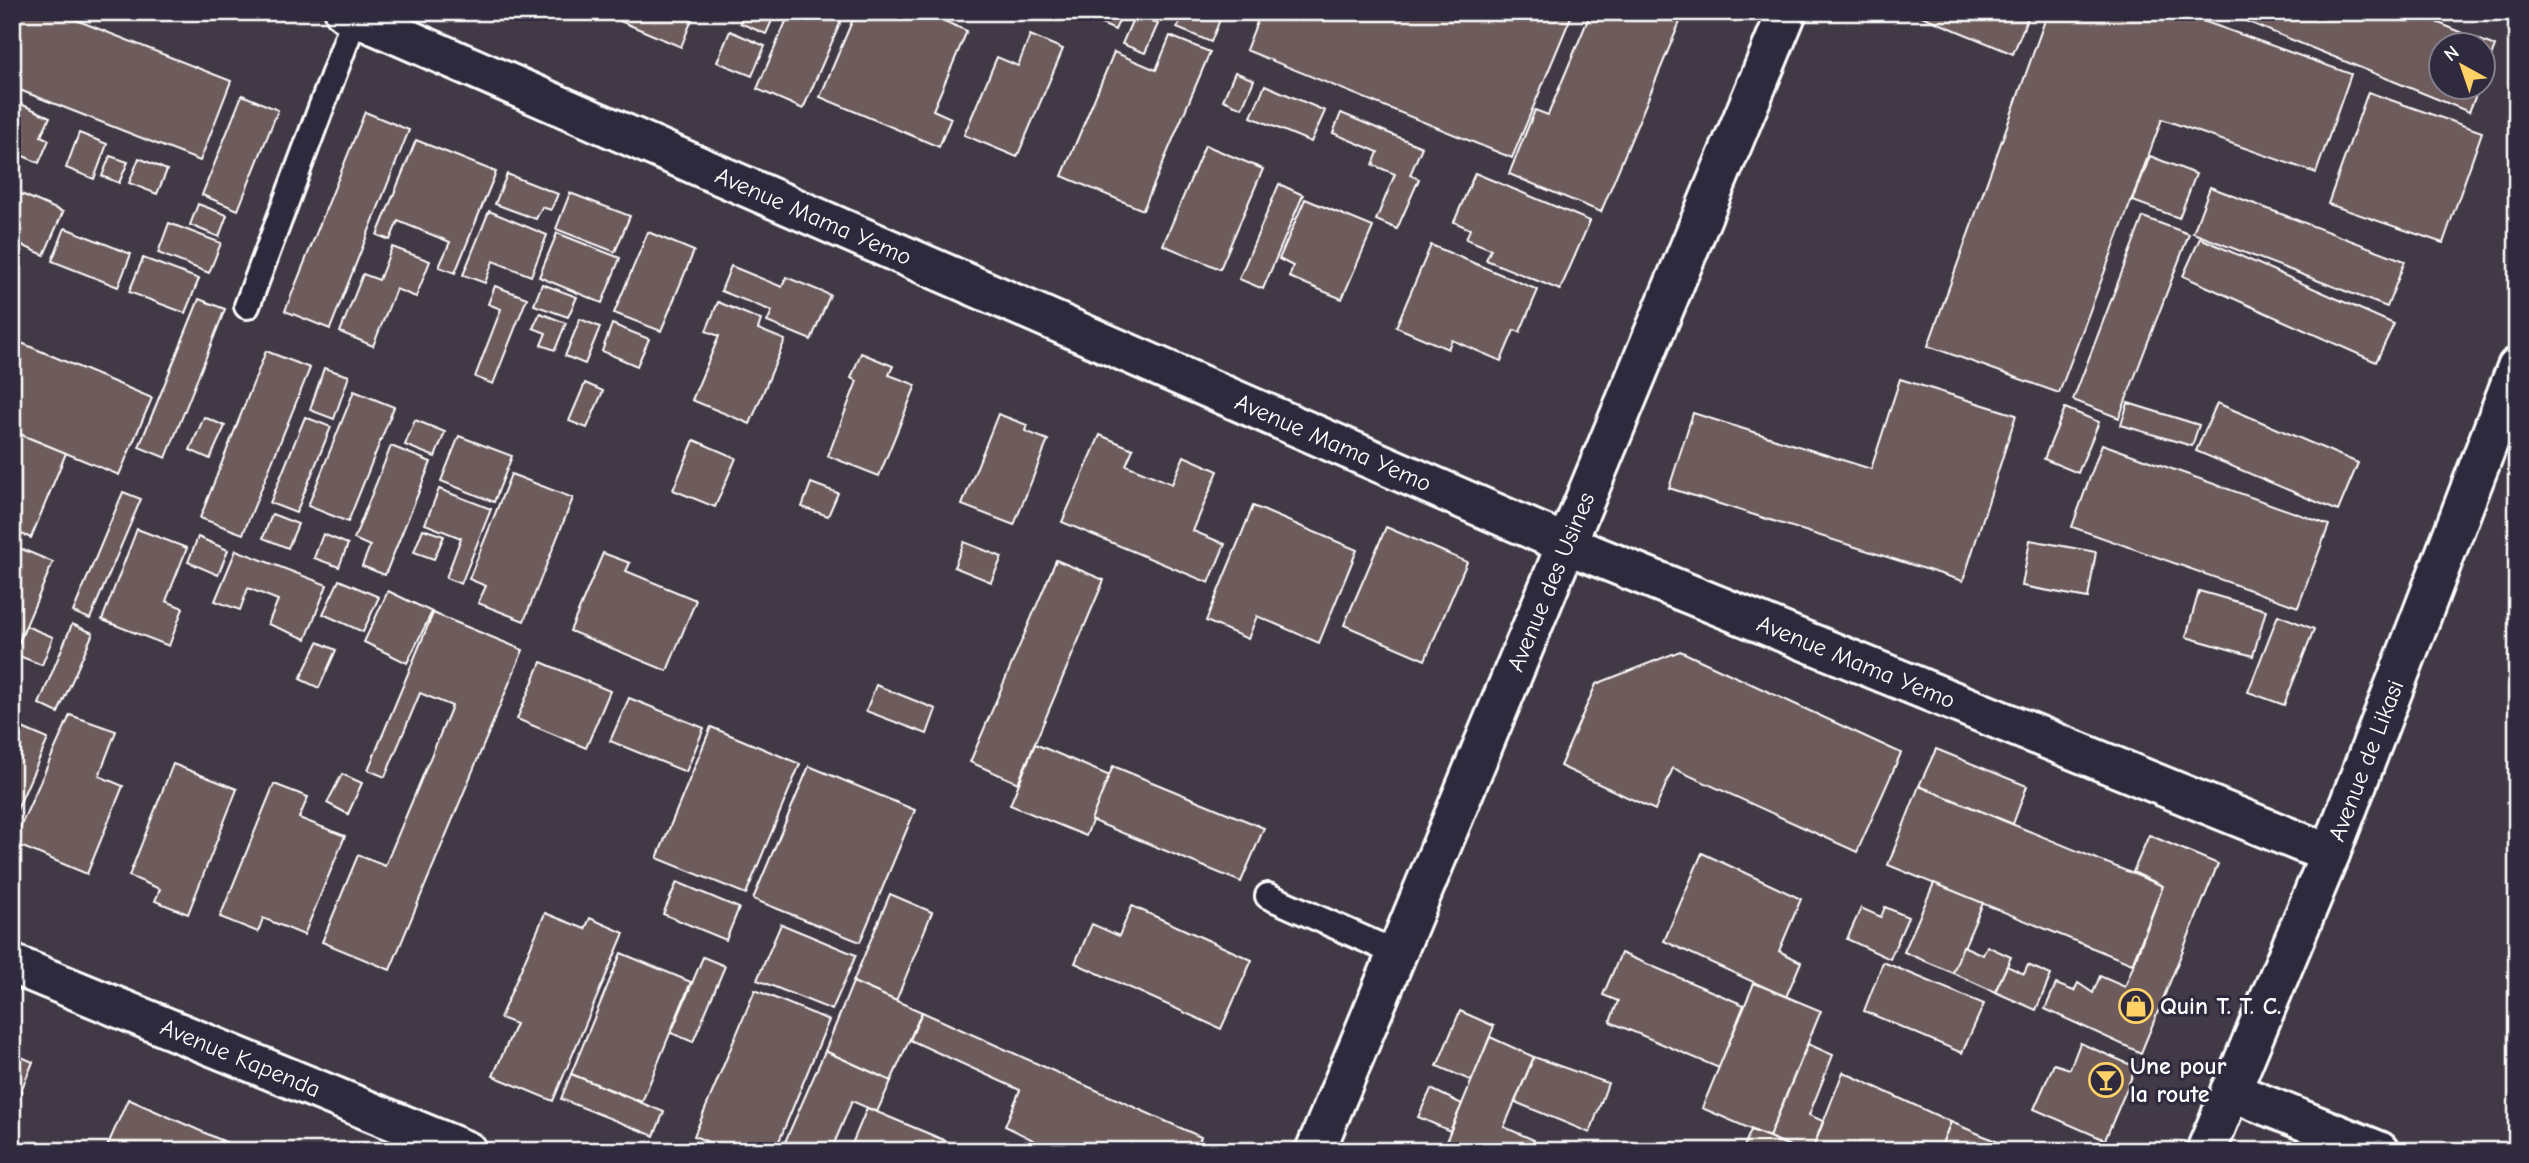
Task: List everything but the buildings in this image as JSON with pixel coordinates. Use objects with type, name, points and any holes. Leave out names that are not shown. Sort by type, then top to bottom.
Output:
[{"type":"main road","name":"Avenue des Usines","points":[[1315,1151],[1787,12]]},
{"type":"main road","name":"Avenue Mama Yemo","points":[[350,14],[1566,544],[2330,854]]},
{"type":"main road","name":"Avenue de Likasi","points":[[2206,1151],[2330,854],[2517,367]]},
{"type":"main road","name":"Avenue Kapenda","points":[[12,964],[467,1151]]},
{"type":"main road","points":[[2230,1091],[2379,1151]]},
{"type":"lane","points":[[247,306],[350,14]]},
{"type":"lane","points":[[1268,896],[1396,953]]},
{"type":"place","name":"Quin T. T. C.","points":[[2136,1006]]},
{"type":"place","name":"Une pour la route","points":[[2106,1080]]}]
